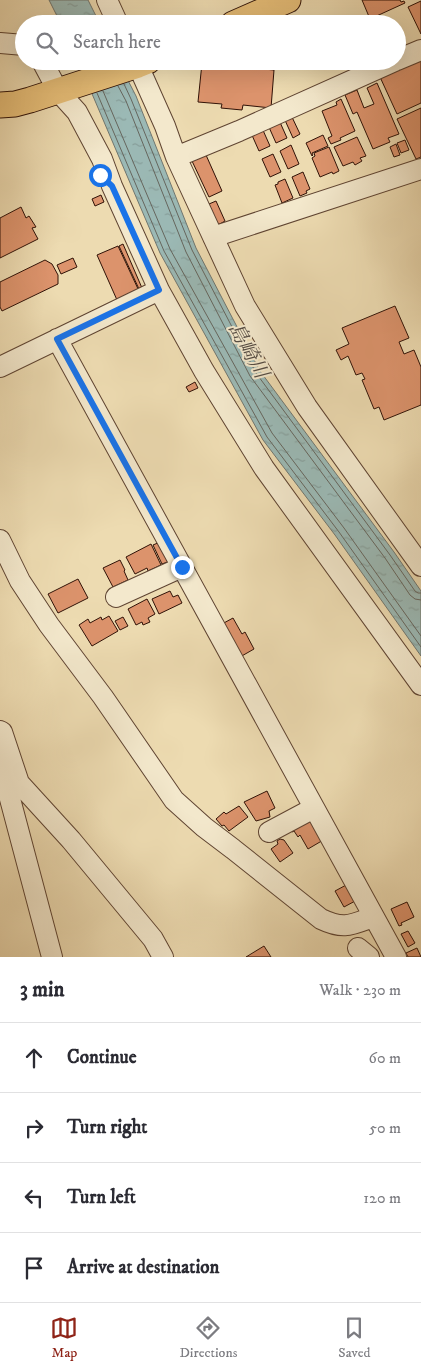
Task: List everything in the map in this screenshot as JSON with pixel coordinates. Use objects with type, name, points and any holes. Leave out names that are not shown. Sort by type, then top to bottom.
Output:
[{"type":"main road","points":[[254,15],[288,0]]},
{"type":"main road","points":[[4,103],[56,91],[120,70]]},
{"type":"street","points":[[107,0],[114,15]]},
{"type":"street","points":[[0,43],[15,44]]},
{"type":"street","points":[[406,57],[421,50]]},
{"type":"street","points":[[46,70],[56,91],[76,112],[102,159],[112,186],[159,290],[204,371],[264,468],[421,686]]},
{"type":"street","points":[[141,70],[165,126],[176,158],[245,306],[307,407],[421,566]]},
{"type":"street","points":[[176,158],[376,70]]},
{"type":"street","points":[[213,237],[421,169]]},
{"type":"street","points":[[0,367],[159,290]]},
{"type":"street","points":[[57,339],[396,957]]},
{"type":"street","points":[[0,540],[20,581],[49,625],[103,697],[174,800],[204,827],[335,926],[351,925],[373,917]]},
{"type":"street","points":[[116,598],[182,567]]},
{"type":"street","points":[[0,731],[2,732],[19,783],[71,840],[153,939],[163,957]]},
{"type":"street","points":[[0,760],[52,957]]},
{"type":"street","points":[[269,832],[314,808]]},
{"type":"water","points":[[49,0],[88,0],[96,15],[56,15]]},
{"type":"water","name":"島崎川","points":[[82,70],[123,70],[136,96],[196,248],[260,371],[421,591],[421,656],[335,535],[263,440],[160,253]]},
{"type":"building","points":[[362,0],[400,0],[405,3],[379,15],[368,15]]},
{"type":"building","points":[[421,1],[421,34],[408,7]]},
{"type":"building","points":[[421,59],[421,103],[397,114],[380,77],[396,70],[406,70],[406,66]]},
{"type":"building","points":[[201,70],[274,70],[271,108],[243,105],[242,110],[221,108],[222,104],[198,102]]},
{"type":"building","points":[[377,83],[399,134],[388,138],[390,142],[373,149],[357,112],[353,114],[345,95],[357,90],[364,108],[374,104],[367,88]]},
{"type":"building","points":[[341,99],[355,131],[331,144],[328,138],[332,136],[322,111],[337,105],[336,102]]},
{"type":"building","points":[[421,108],[421,157],[416,159],[397,119]]},
{"type":"building","points":[[291,115],[300,134],[293,138],[284,118]]},
{"type":"building","points":[[279,120],[287,138],[276,143],[268,125]]},
{"type":"building","points":[[262,128],[270,146],[259,151],[251,133]]},
{"type":"building","points":[[323,135],[328,146],[312,153],[312,156],[306,143]]},
{"type":"building","points":[[357,137],[366,156],[360,158],[362,161],[355,165],[353,162],[343,166],[334,147]]},
{"type":"building","points":[[405,140],[409,150],[401,153],[397,143]]},
{"type":"building","points":[[396,144],[400,155],[394,157],[390,147]]},
{"type":"building","points":[[291,145],[299,164],[288,169],[280,151]]},
{"type":"building","points":[[329,147],[339,171],[320,177],[312,158],[315,156],[314,153]]},
{"type":"building","points":[[273,154],[281,172],[270,177],[262,159]]},
{"type":"building","points":[[206,155],[222,191],[209,197],[192,161]]},
{"type":"building","points":[[303,172],[310,189],[306,191],[307,193],[300,196],[292,177]]},
{"type":"building","points":[[285,179],[293,198],[282,203],[275,185]]},
{"type":"building","points":[[101,195],[104,202],[95,206],[92,199]]},
{"type":"building","points":[[216,201],[225,221],[218,225],[209,204]]},
{"type":"building","points":[[21,207],[26,218],[29,216],[36,227],[32,228],[38,239],[0,258],[0,218]]},
{"type":"building","points":[[123,244],[142,288],[139,289],[119,246]]},
{"type":"building","points":[[118,246],[139,291],[117,300],[97,255]]},
{"type":"building","points":[[73,258],[77,267],[61,274],[57,265]]},
{"type":"building","points":[[45,260],[52,264],[58,275],[58,284],[2,311],[0,307],[0,282]]},
{"type":"building","points":[[395,306],[409,338],[399,342],[404,354],[414,350],[421,367],[421,405],[384,420],[379,407],[374,409],[362,380],[365,379],[362,373],[356,375],[348,356],[341,360],[336,350],[349,344],[342,328]]},
{"type":"building","points":[[195,382],[198,388],[189,392],[186,387]]},
{"type":"building","points":[[160,542],[170,561],[162,564],[153,545]]},
{"type":"building","points":[[151,544],[161,565],[148,571],[147,568],[135,574],[126,557]]},
{"type":"building","points":[[120,560],[128,580],[113,587],[103,568]]},
{"type":"building","points":[[78,579],[88,598],[58,613],[48,594]]},
{"type":"building","points":[[170,591],[173,597],[178,595],[182,603],[159,614],[152,599]]},
{"type":"building","points":[[147,599],[155,614],[148,618],[150,622],[143,625],[142,622],[136,625],[128,609]]},
{"type":"building","points":[[109,616],[118,631],[92,646],[79,625],[88,619],[90,623],[101,617],[102,620]]},
{"type":"building","points":[[123,617],[128,626],[120,630],[115,621]]},
{"type":"building","points":[[233,618],[242,634],[245,632],[254,649],[240,657],[222,624]]},
{"type":"building","points":[[267,791],[275,808],[269,811],[270,817],[256,821],[244,802]]},
{"type":"building","points":[[239,806],[248,817],[229,831],[216,819],[224,812],[226,814]]},
{"type":"building","points":[[313,820],[325,839],[308,849],[300,835],[298,837],[290,829]]},
{"type":"building","points":[[280,839],[284,840],[293,853],[280,862],[271,849],[278,844],[277,841]]},
{"type":"building","points":[[348,884],[357,900],[344,907],[335,891]]},
{"type":"building","points":[[407,902],[414,917],[401,923],[402,925],[399,926],[391,909]]},
{"type":"building","points":[[408,931],[415,943],[408,947],[401,934]]},
{"type":"building","points":[[264,946],[271,957],[246,957]]},
{"type":"building","points":[[417,948],[421,957],[408,957],[406,953]]},
{"type":"route","points":[[100,175],[112,186],[159,290],[57,339],[182,567]]}]
